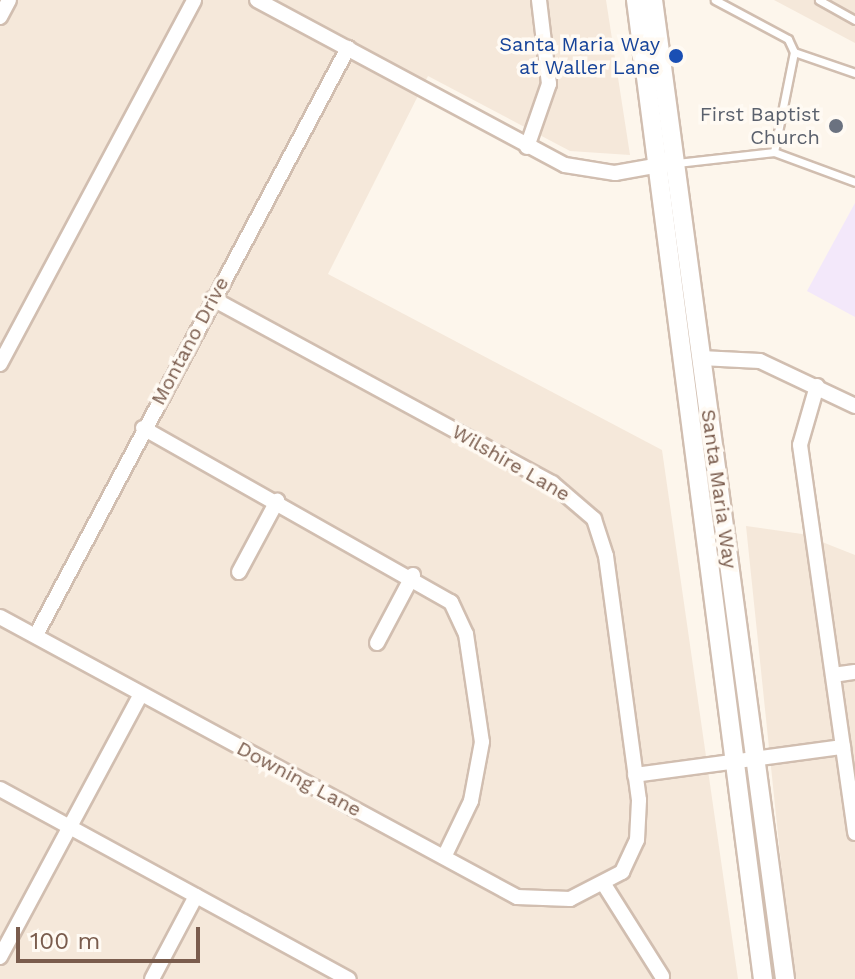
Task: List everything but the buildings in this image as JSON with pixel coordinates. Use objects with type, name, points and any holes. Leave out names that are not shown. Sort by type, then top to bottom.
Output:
[{"type":"main road","name":"Santa Maria Way","points":[[636,0],[701,358],[785,979]]},
{"type":"main road","name":"Santa Maria Way","points":[[653,0],[667,164],[763,979]]},
{"type":"street","points":[[0,17],[9,0]]},
{"type":"street","points":[[0,364],[194,0]]},
{"type":"street","points":[[257,0],[527,147],[586,171],[667,164]]},
{"type":"street","points":[[527,147],[549,84],[539,0]]},
{"type":"street","name":"Montano Drive","points":[[36,635],[143,428],[348,48]]},
{"type":"street","name":"Wilshire Lane","points":[[213,299],[581,503],[604,546],[635,775],[637,840],[622,872],[605,886]]},
{"type":"street","points":[[701,358],[760,361],[855,406]]},
{"type":"street","points":[[817,386],[800,445],[855,833]]},
{"type":"street","points":[[143,428],[413,575],[460,617],[479,692],[479,773],[444,857]]},
{"type":"street","points":[[239,572],[277,501]]},
{"type":"street","points":[[377,643],[413,575]]},
{"type":"street","name":"Downing Lane","points":[[0,617],[444,857],[535,902],[605,886]]},
{"type":"street","points":[[833,675],[855,672]]},
{"type":"street","points":[[0,957],[141,694]]},
{"type":"street","points":[[635,775],[843,747]]},
{"type":"street","points":[[0,789],[349,979]]},
{"type":"street","points":[[605,886],[662,976]]},
{"type":"street","points":[[152,979],[196,896]]},
{"type":"lane","points":[[715,0],[788,39],[794,52],[774,152]]},
{"type":"lane","points":[[819,0],[855,20]]},
{"type":"lane","points":[[794,52],[855,73]]},
{"type":"lane","points":[[667,164],[774,152],[855,182]]},
{"type":"shaded area","points":[[0,0],[606,0],[630,155],[570,151],[428,76],[328,274],[662,450],[738,979],[0,979]]},
{"type":"shaded area","points":[[774,0],[855,0],[855,43]]},
{"type":"shaded area","points":[[855,203],[855,317],[807,291]]},
{"type":"shaded area","points":[[746,526],[802,534],[855,555],[855,979],[793,979]]},
{"type":"place","name":"Santa Maria Way at Waller Lane","points":[[676,56]]},
{"type":"place","name":"First Baptist Church","points":[[836,126]]}]
